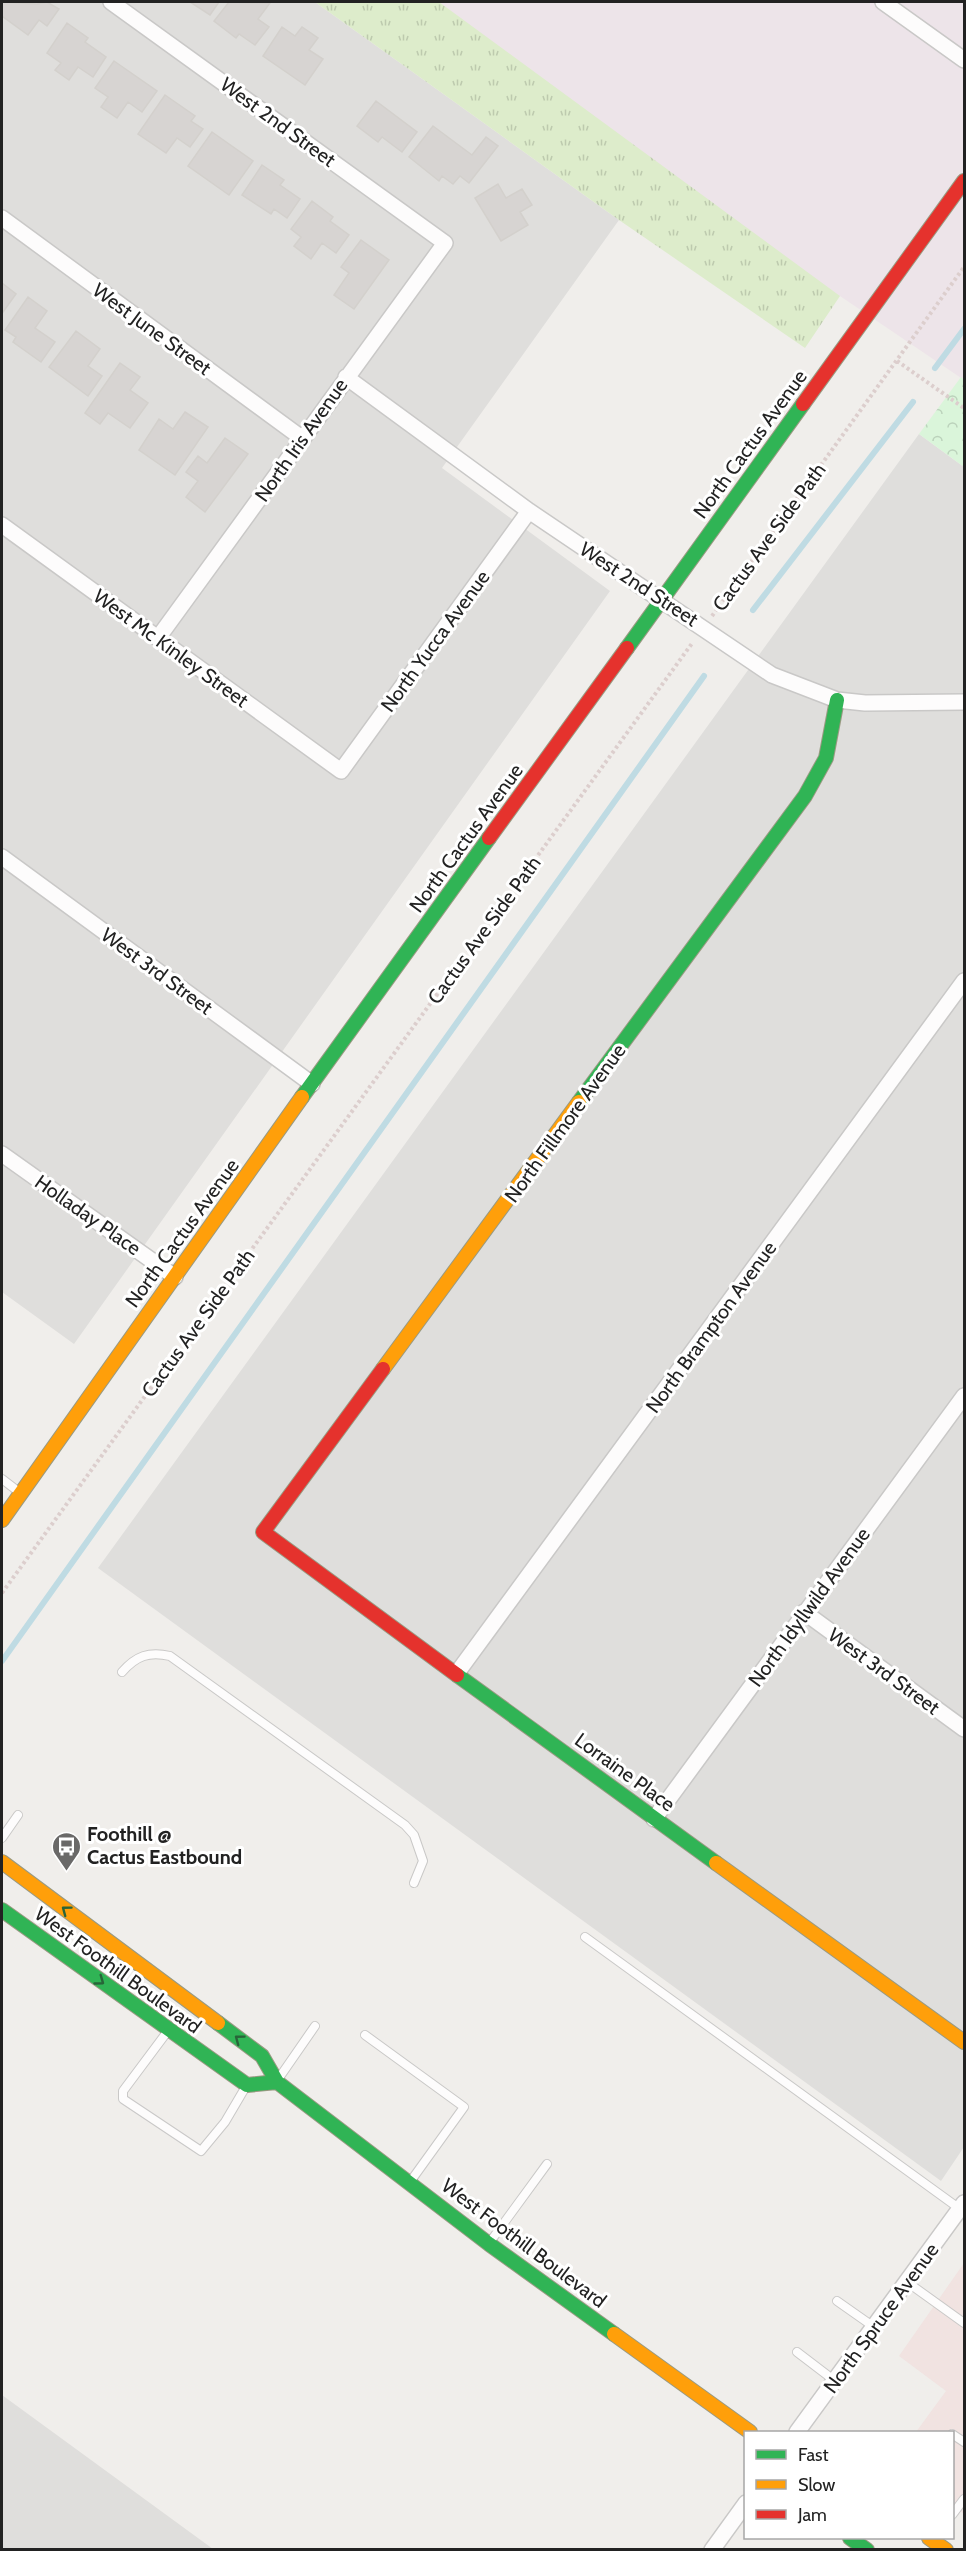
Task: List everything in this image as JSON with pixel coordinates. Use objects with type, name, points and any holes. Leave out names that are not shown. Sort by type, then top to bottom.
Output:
[{"type":"main road","name":"North Cactus Avenue","points":[[2,1520],[312,1084],[964,181]]},
{"type":"main road","name":"North Fillmore Avenue","points":[[263,1532],[806,796],[826,758],[837,700]]},
{"type":"main road","name":"Lorraine Place","points":[[263,1532],[654,1819],[964,2042]]},
{"type":"main road","name":"West Foothill Boulevard","points":[[2,1862],[262,2056],[268,2061],[277,2082],[489,2244],[747,2431]]},
{"type":"main road","name":"West Foothill Boulevard","points":[[2,1910],[247,2085]]},
{"type":"main road","points":[[247,2085],[277,2082]]},
{"type":"main road","points":[[851,2539],[867,2550]]},
{"type":"main road","points":[[933,2539],[946,2550]]},
{"type":"street","name":"West 2nd Street","points":[[111,2],[445,243]]},
{"type":"street","points":[[883,2],[964,60]]},
{"type":"street","name":"West June Street","points":[[2,218],[303,440]]},
{"type":"street","name":"North Iris Avenue","points":[[158,638],[445,243]]},
{"type":"street","name":"West 2nd Street","points":[[346,377],[624,577],[662,599],[772,675],[837,700],[865,703],[964,699]]},
{"type":"street","name":"North Yucca Avenue","points":[[341,771],[529,510]]},
{"type":"street","name":"West Mc Kinley Street","points":[[2,525],[341,771]]},
{"type":"street","name":"West 3rd Street","points":[[2,857],[312,1084]]},
{"type":"street","name":"North Brampton Avenue","points":[[458,1673],[964,981]]},
{"type":"street","name":"Holladay Place","points":[[2,1154],[175,1277]]},
{"type":"street","name":"North Idyllwild Avenue","points":[[654,1819],[964,1396]]},
{"type":"street","name":"West 3rd Street","points":[[804,1612],[964,1729]]},
{"type":"street","name":"North Spruce Avenue","points":[[798,2431],[962,2206]]},
{"type":"street","points":[[712,2550],[744,2506]]},
{"type":"lane","points":[[2,1479],[20,1493]]},
{"type":"lane","points":[[122,1672],[132,1661],[145,1654],[156,1652],[170,1656],[414,1835],[423,1861],[414,1883]]},
{"type":"lane","points":[[2,1838],[18,1815]]},
{"type":"lane","points":[[585,1937],[962,2206]]},
{"type":"lane","points":[[277,2082],[315,2026]]},
{"type":"lane","points":[[168,2030],[123,2091],[123,2099],[201,2151],[225,2122],[247,2085]]},
{"type":"lane","points":[[365,2035],[464,2107],[410,2182]]},
{"type":"lane","points":[[489,2244],[547,2164]]},
{"type":"lane","points":[[907,2282],[964,2323]]},
{"type":"lane","points":[[837,2301],[874,2327]]},
{"type":"lane","points":[[797,2352],[835,2381]]},
{"type":"lane","points":[[954,2512],[964,2499]]},
{"type":"path","name":"Cactus Ave Side Path","points":[[2,1593],[964,267]]},
{"type":"path","points":[[897,361],[964,408]]},
{"type":"shaded area","points":[[2,2],[315,2],[619,220],[442,468],[610,591],[74,1344],[2,1292]]},
{"type":"shaded area","points":[[436,2],[964,2],[964,380],[840,296],[828,291]]},
{"type":"shaded area","points":[[919,434],[964,467],[964,2147],[941,2181],[98,1568]]},
{"type":"shaded area","points":[[964,2263],[964,2514],[954,2507],[954,2431],[917,2431],[946,2391],[899,2356]]},
{"type":"shaded area","points":[[2,2395],[213,2549],[2,2549]]},
{"type":"green space","points":[[315,2],[439,2],[840,296],[805,348],[619,220]]},
{"type":"green space","points":[[961,377],[964,380],[964,467],[919,434]]},
{"type":"building","points":[[2,2],[37,4],[47,2],[59,9],[47,26],[39,20],[28,35],[2,16]]},
{"type":"building","points":[[190,2],[219,2],[210,15]]},
{"type":"building","points":[[229,2],[270,3],[258,19],[269,27],[255,45],[239,34],[236,38],[214,21]]},
{"type":"building","points":[[67,23],[88,38],[85,42],[106,57],[93,77],[78,67],[69,80],[55,70],[61,63],[47,53]]},
{"type":"building","points":[[282,27],[295,36],[302,27],[318,38],[309,50],[323,59],[305,85],[263,56]]},
{"type":"building","points":[[114,61],[157,91],[142,112],[128,102],[117,118],[101,107],[108,97],[95,88]]},
{"type":"building","points":[[165,95],[195,116],[191,121],[203,129],[190,147],[177,138],[166,153],[138,134]]},
{"type":"building","points":[[376,101],[417,132],[402,152],[382,137],[378,142],[357,126]]},
{"type":"building","points":[[433,126],[472,155],[486,137],[498,146],[469,183],[460,176],[453,184],[442,176],[439,181],[409,157]]},
{"type":"building","points":[[212,132],[253,161],[229,195],[188,166]]},
{"type":"building","points":[[262,165],[284,180],[280,185],[300,199],[287,218],[274,209],[271,214],[242,195]]},
{"type":"building","points":[[498,184],[506,198],[522,189],[532,205],[520,212],[528,225],[501,241],[475,198]]},
{"type":"building","points":[[312,201],[333,217],[330,221],[349,235],[336,253],[322,243],[311,259],[294,246],[301,237],[291,229]]},
{"type":"building","points":[[361,240],[389,260],[354,309],[334,295],[349,273],[341,267]]},
{"type":"building","points":[[2,283],[16,294],[3,312],[2,311]]},
{"type":"building","points":[[28,297],[47,311],[35,328],[55,342],[41,362],[13,342],[16,337],[5,330]]},
{"type":"building","points":[[76,331],[100,349],[88,366],[102,376],[88,396],[49,367]]},
{"type":"building","points":[[120,363],[140,377],[130,390],[148,403],[130,428],[108,413],[100,424],[85,413]]},
{"type":"building","points":[[185,412],[208,427],[175,475],[139,450],[159,419],[173,429]]},
{"type":"building","points":[[225,438],[248,454],[205,512],[186,497],[198,481],[186,472],[198,456],[207,463]]},
{"type":"waterway","points":[[935,368],[964,329]]},
{"type":"waterway","points":[[753,610],[913,402]]},
{"type":"waterway","points":[[2,1661],[704,676]]},
{"type":"traffic: fast","points":[[627,648],[803,404]]},
{"type":"traffic: fast","points":[[579,1102],[805,796],[826,758],[837,700]]},
{"type":"traffic: fast","points":[[302,1097],[489,838]]},
{"type":"traffic: fast","points":[[457,1675],[716,1863]]},
{"type":"traffic: fast","points":[[2,1910],[247,2085],[277,2082]]},
{"type":"traffic: fast","points":[[218,2023],[262,2056],[277,2082],[489,2244],[614,2334]]},
{"type":"traffic: fast","points":[[851,2539],[867,2550]]},
{"type":"traffic: slow","points":[[2,1520],[302,1097]]},
{"type":"traffic: slow","points":[[383,1369],[579,1102]]},
{"type":"traffic: slow","points":[[2,1862],[218,2023]]},
{"type":"traffic: slow","points":[[716,1863],[964,2042]]},
{"type":"traffic: slow","points":[[614,2334],[749,2431]]},
{"type":"traffic: slow","points":[[930,2539],[946,2550]]},
{"type":"traffic: jam","points":[[803,404],[964,181]]},
{"type":"traffic: jam","points":[[489,838],[627,648]]},
{"type":"traffic: jam","points":[[383,1369],[263,1532],[457,1675]]},
{"type":"place","name":"Foothill @ Cactus Eastbound","points":[[66,1872]]}]
